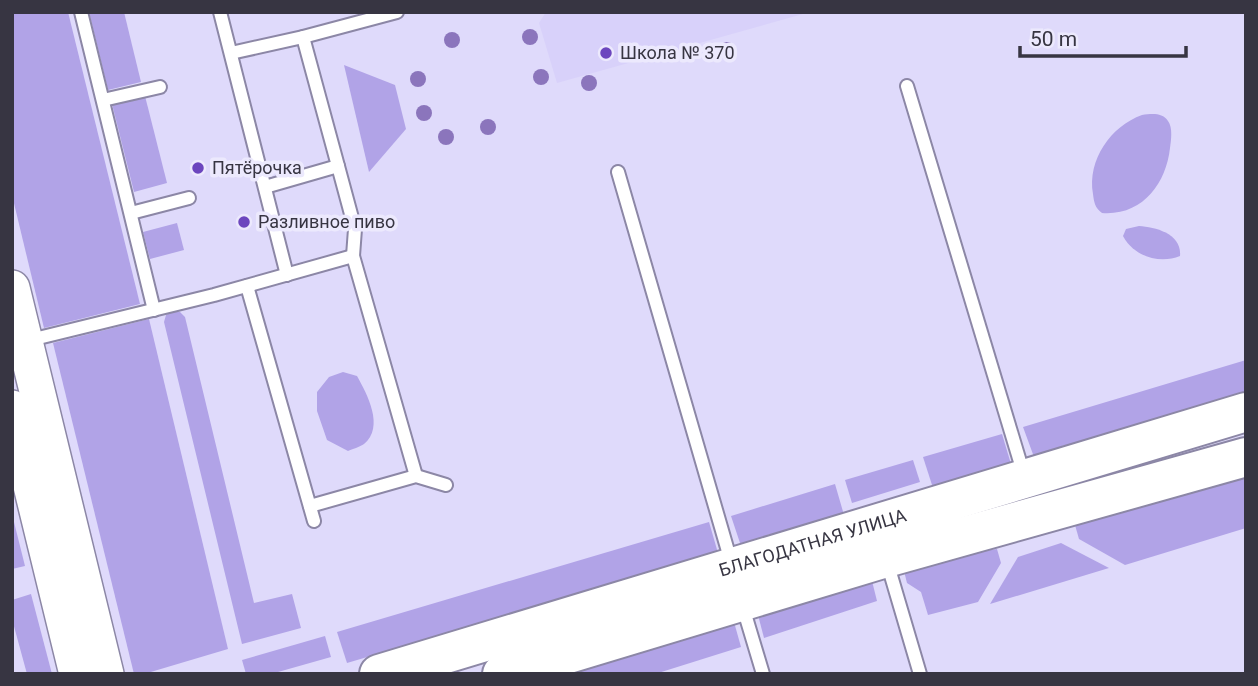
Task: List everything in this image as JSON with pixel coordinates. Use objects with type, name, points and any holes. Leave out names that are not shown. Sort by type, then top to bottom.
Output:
[{"type":"main road","name":"БЛАГОДАТНАЯ УЛИЦА","points":[[502,674],[1025,478],[1246,412]]},
{"type":"main road","name":"БЛАГОДАТНАЯ УЛИЦА","points":[[379,674],[737,584],[886,558],[1246,457]]},
{"type":"street","points":[[12,288],[106,674]]},
{"type":"street","points":[[12,408],[77,674]]},
{"type":"lane","points":[[81,12],[154,310]]},
{"type":"lane","points":[[220,12],[288,275]]},
{"type":"lane","points":[[231,53],[397,12]]},
{"type":"lane","points":[[303,37],[355,229],[353,256],[416,476]]},
{"type":"lane","points":[[907,86],[1025,478]]},
{"type":"lane","points":[[103,100],[159,87]]},
{"type":"lane","points":[[265,187],[338,166]]},
{"type":"lane","points":[[618,172],[763,674]]},
{"type":"lane","points":[[131,213],[189,198]]},
{"type":"lane","points":[[25,341],[247,286],[353,256]]},
{"type":"lane","points":[[247,286],[314,521]]},
{"type":"lane","points":[[310,506],[416,476],[446,485]]},
{"type":"lane","points":[[886,558],[920,674]]},
{"type":"shaded area","points":[[12,12],[68,12],[140,304],[44,328],[12,195]]},
{"type":"shaded area","points":[[89,12],[124,12],[141,82],[108,90]]},
{"type":"shaded area","name":"Школа № 370","points":[[546,12],[810,12],[557,83],[539,23]]},
{"type":"shaded area","points":[[344,65],[395,85],[406,129],[369,172]]},
{"type":"shaded area","points":[[145,96],[167,183],[134,192],[112,104]]},
{"type":"shaded area","points":[[1142,115],[1160,115],[1170,124],[1168,161],[1163,174],[1157,185],[1140,203],[1116,213],[1102,213],[1095,205],[1092,181],[1098,157],[1120,127]]},
{"type":"shaded area","points":[[177,223],[184,250],[150,259],[143,232]]},
{"type":"shaded area","points":[[1139,226],[1167,233],[1177,242],[1180,256],[1156,259],[1134,249],[1123,236],[1126,229]]},
{"type":"shaded area","points":[[173,311],[180,312],[185,317],[254,603],[292,594],[301,628],[242,644],[164,322],[166,315]]},
{"type":"shaded area","points":[[149,319],[228,649],[144,674],[134,674],[53,343]]},
{"type":"shaded area","points":[[1246,360],[1246,395],[1067,448],[1066,445],[1062,446],[1063,450],[1034,457],[1023,427]]},
{"type":"shaded area","points":[[343,372],[357,376],[369,401],[374,420],[370,437],[362,445],[348,451],[327,440],[317,411],[317,392],[329,377]]},
{"type":"shaded area","points":[[1002,434],[1011,464],[933,488],[923,457]]},
{"type":"shaded area","points":[[913,460],[920,482],[852,503],[845,480]]},
{"type":"shaded area","points":[[1246,478],[1246,528],[1125,565],[1079,539],[1075,525]]},
{"type":"shaded area","points":[[835,484],[844,515],[772,537],[771,534],[767,535],[768,538],[741,546],[731,516]]},
{"type":"shaded area","points":[[12,514],[25,566],[12,569]]},
{"type":"shaded area","points":[[709,522],[718,553],[347,663],[337,632]]},
{"type":"shaded area","points":[[1061,543],[1109,568],[990,604],[1018,557]]},
{"type":"shaded area","points":[[997,549],[1001,563],[978,602],[928,615],[921,592],[907,583],[904,571],[961,554]]},
{"type":"shaded area","points":[[872,581],[877,601],[764,638],[758,615]]},
{"type":"shaded area","points":[[31,594],[52,674],[27,674],[12,619],[12,600]]},
{"type":"shaded area","points":[[734,622],[741,647],[655,674],[562,674]]},
{"type":"shaded area","points":[[325,636],[331,657],[271,674],[246,674],[242,660]]},
{"type":"place","name":"Школа № 370","points":[[606,53]]},
{"type":"place","name":"Пятёрочка","points":[[198,168]]},
{"type":"place","name":"Разливное пиво","points":[[244,222]]}]
